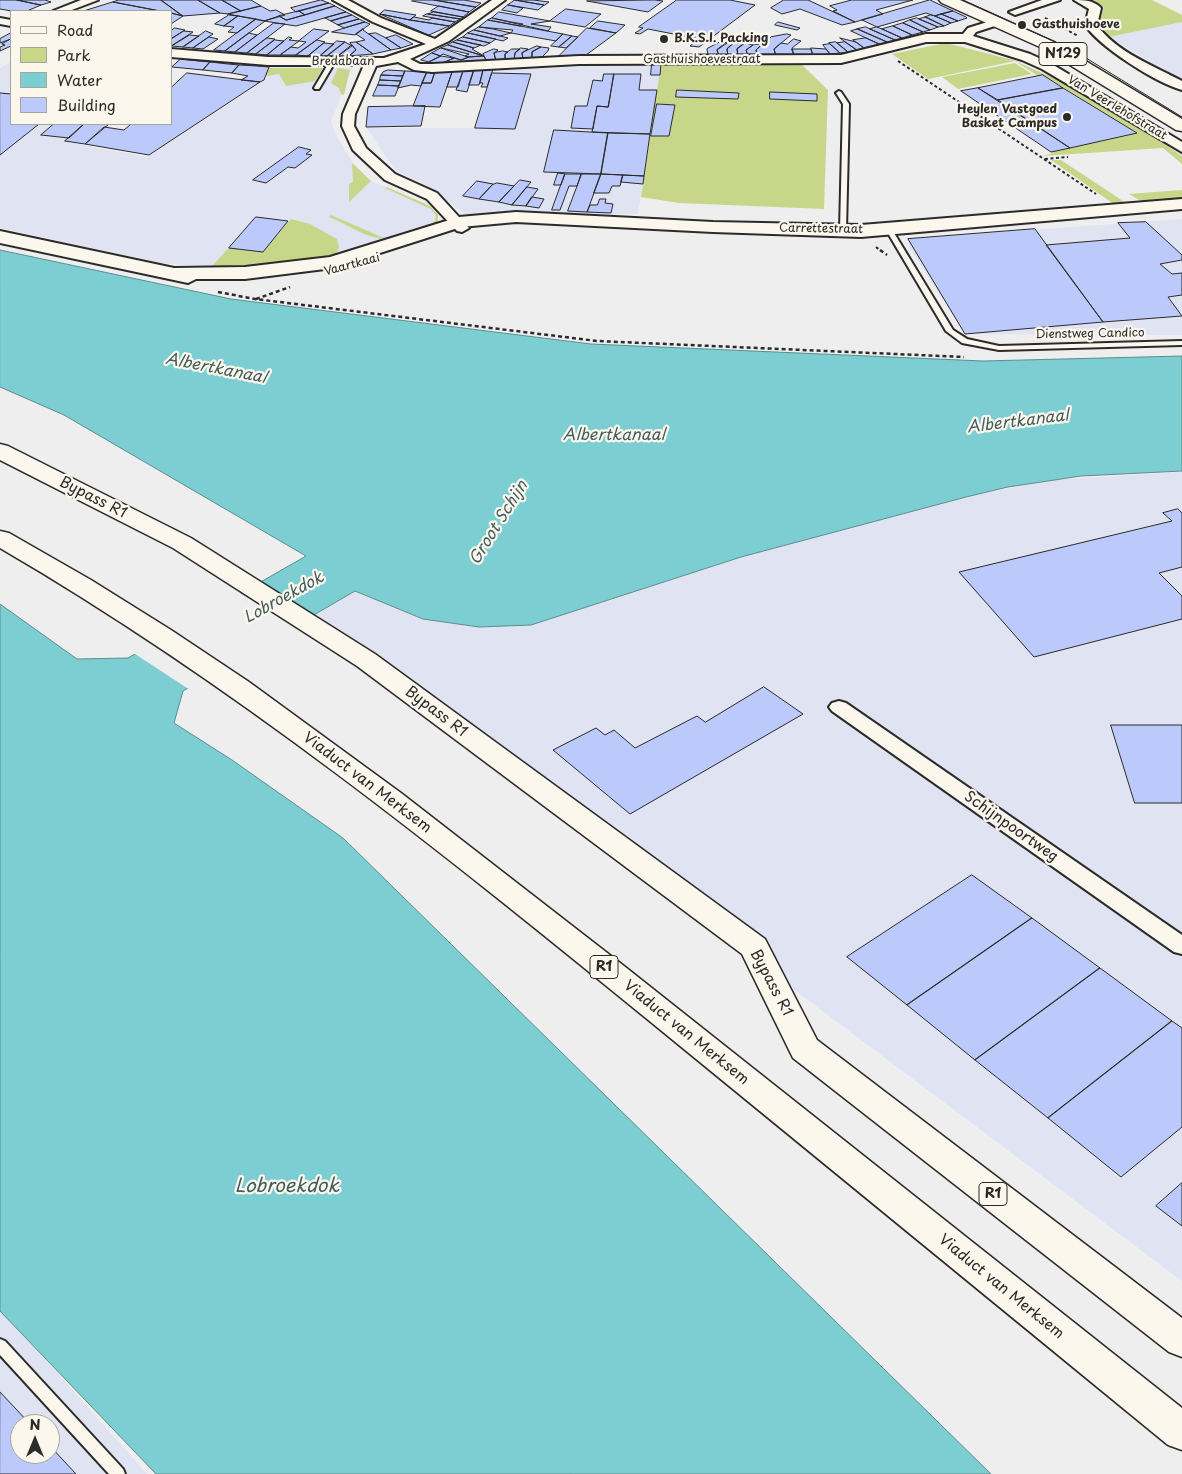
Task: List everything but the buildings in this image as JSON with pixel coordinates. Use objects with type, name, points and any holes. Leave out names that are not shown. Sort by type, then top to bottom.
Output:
[{"type":"main road","name":"N129","points":[[947,0],[1036,22]]},
{"type":"main road","name":"N129","points":[[1004,13],[1048,45],[1182,126]]},
{"type":"main road","name":"N129","points":[[1093,52],[1179,93]]},
{"type":"main road","name":"Bypass R1","points":[[0,451],[182,544],[366,660],[754,947],[805,1049],[1182,1340]]},
{"type":"main road","name":"Viaduct van Merksem","points":[[0,538],[66,576],[223,676],[378,790],[516,897],[1182,1432]]},
{"type":"street","points":[[62,10],[92,0]]},
{"type":"street","points":[[339,0],[377,20],[435,43]]},
{"type":"street","name":"Bredabaan","points":[[172,53],[268,61],[371,63],[402,59],[471,22],[499,0]]},
{"type":"street","points":[[966,38],[972,30],[1004,13],[1054,0]]},
{"type":"street","points":[[1080,0],[1095,8],[1090,25],[1094,31],[1179,93]]},
{"type":"street","name":"Gasthuishoevestraat","points":[[402,59],[418,67],[432,68],[579,60],[841,59],[926,38],[966,38]]},
{"type":"street","name":"Van Veerlehofstraat","points":[[966,38],[1026,57],[1046,66],[1182,148]]},
{"type":"street","points":[[371,63],[349,114],[348,126],[360,150],[390,176],[432,196],[461,225]]},
{"type":"street","name":"Carrettestraat","points":[[528,219],[570,218],[713,227],[843,230],[1182,204]]},
{"type":"street","name":"Vaartkaai","points":[[0,238],[172,274],[210,280],[287,279],[336,270],[378,258],[461,225],[528,219]]},
{"type":"street","name":"Schijnpoortweg","points":[[839,708],[1182,946]]},
{"type":"lane","points":[[317,88],[332,62]]},
{"type":"lane","points":[[839,93],[846,104],[843,230]]},
{"type":"lane","name":"Dienstweg Candico","points":[[888,228],[950,331],[965,341],[999,348],[1182,343]]},
{"type":"lane","points":[[0,1345],[118,1474]]},
{"type":"path","points":[[880,49],[1118,209]]},
{"type":"path","points":[[930,88],[938,88]]},
{"type":"path","points":[[1044,159],[1068,157]]},
{"type":"path","points":[[871,245],[888,255]]},
{"type":"path","points":[[296,285],[255,299],[597,342],[964,357]]},
{"type":"shaded area","points":[[1182,22],[1182,80],[1109,37]]},
{"type":"shaded area","points":[[10,63],[10,125],[108,125],[85,144],[66,142],[148,157],[267,79],[269,67],[352,68],[331,122],[335,133],[352,162],[371,181],[430,206],[438,215],[438,222],[432,226],[325,258],[226,268],[161,263],[0,228],[0,68]]},
{"type":"shaded area","points":[[583,64],[661,64],[638,214],[558,214],[482,218],[467,216],[428,186],[395,170],[367,128],[474,128],[493,69]]},
{"type":"shaded area","points":[[1182,219],[1182,335],[965,334],[909,247],[908,239]]},
{"type":"shaded area","points":[[1182,472],[1182,1281],[507,774],[296,626],[355,591],[423,619],[479,627],[531,625],[741,557],[966,497],[1052,480]]},
{"type":"shaded area","points":[[0,1311],[23,1334],[147,1474],[0,1474]]},
{"type":"green space","points":[[1090,0],[1152,0],[1182,15],[1182,22],[1109,37],[1098,26],[1104,7]]},
{"type":"green space","points":[[946,43],[1013,60],[1090,94],[1182,156],[1182,164],[1163,148],[1043,156],[1053,153],[1051,152],[1136,132],[1043,75],[1038,76],[1015,61],[928,79],[892,54]]},
{"type":"green space","points":[[1015,63],[1032,74],[958,89],[942,77]]},
{"type":"green space","points":[[661,64],[801,64],[828,90],[824,209],[679,203],[641,197]]},
{"type":"green space","points":[[269,68],[323,68],[315,81],[286,86],[279,74],[266,76]]},
{"type":"green space","points":[[338,68],[350,70],[344,95],[341,94],[339,88],[331,83]]},
{"type":"green space","points":[[1051,160],[1061,160],[1123,201],[1121,207],[1118,207]]},
{"type":"green space","points":[[352,163],[371,181],[349,202],[349,184],[353,182]]},
{"type":"green space","points":[[387,187],[430,206],[438,215],[438,222],[432,226],[389,239],[372,237],[329,217],[331,215],[384,238],[427,226],[435,221],[436,216],[431,209],[385,188]]},
{"type":"green space","points":[[1182,190],[1182,203],[1148,205],[1129,194]]},
{"type":"green space","points":[[291,219],[310,224],[337,239],[339,247],[337,252],[328,258],[296,264],[210,268],[229,248],[263,252]]},
{"type":"water","name":"Lobroekdok","points":[[0,250],[231,299],[591,344],[983,361],[1182,356],[1182,471],[1081,476],[1008,487],[741,557],[531,625],[479,627],[423,619],[355,591],[183,691],[174,723],[232,760],[343,838],[991,1474],[156,1474],[0,1311],[0,604],[77,659],[128,658],[306,556],[64,415],[0,387]]},
{"type":"pier","points":[[237,591],[299,628],[190,690],[132,652]]},
{"type":"tram line","points":[[963,0],[1073,50],[1182,117]]},
{"type":"place","name":"Gasthuishoeve","points":[[1022,25]]},
{"type":"place","name":"B.K.S.I. Packing","points":[[664,39]]},
{"type":"place","name":"Heylen Vastgoed Basket Campus","points":[[1067,117]]},
{"type":"water label","name":"Albertkanaal","points":[[216,369]]},
{"type":"water label","name":"Albertkanaal","points":[[1018,422]]},
{"type":"water label","name":"Albertkanaal","points":[[614,436]]},
{"type":"water label","name":"Groot Schijn","points":[[499,523]]}]
